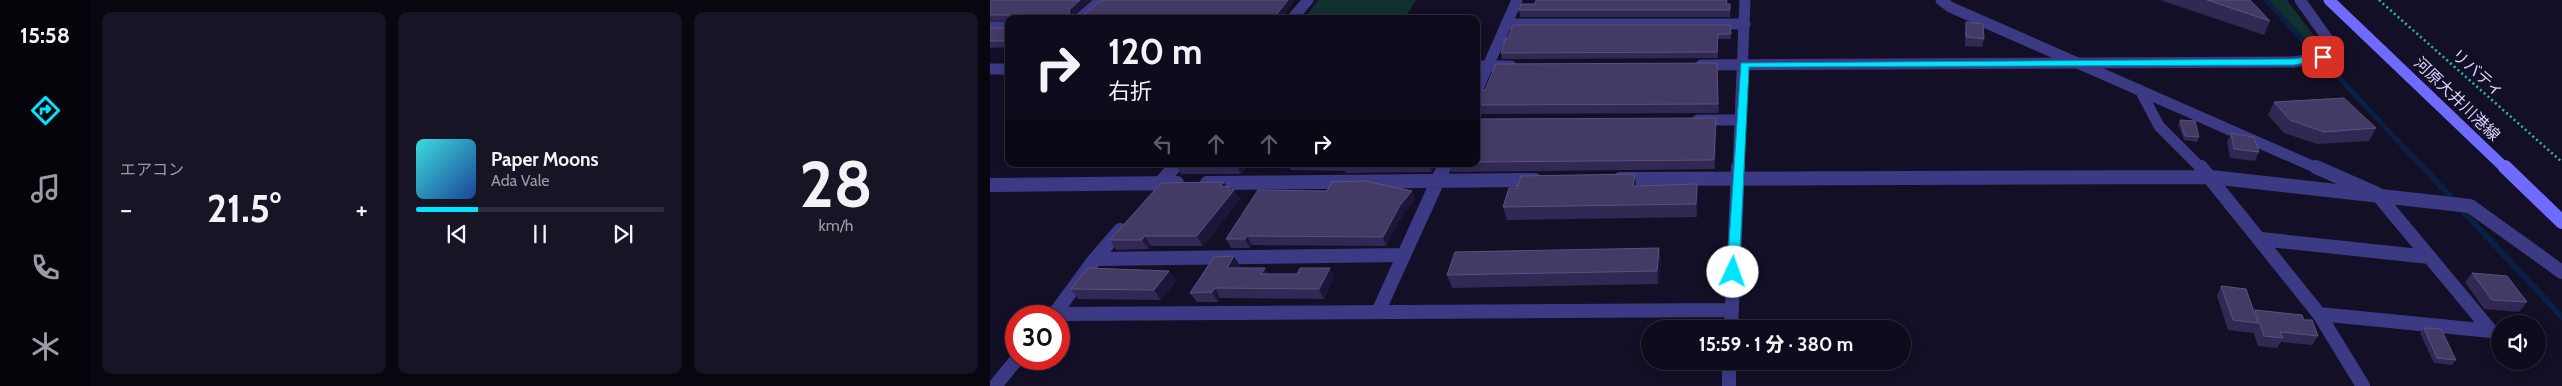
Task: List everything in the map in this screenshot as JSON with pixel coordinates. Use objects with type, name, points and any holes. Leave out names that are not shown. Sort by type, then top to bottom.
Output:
[{"type":"main road","name":"河原大井川港線","points":[[2329,0],[2562,222]]},
{"type":"street","points":[[1084,15],[1101,0]]},
{"type":"street","points":[[1295,15],[1308,0]]},
{"type":"street","points":[[1517,0],[1506,24],[1482,66],[1527,66]]},
{"type":"street","points":[[1730,320],[1744,65],[1745,0]]},
{"type":"street","points":[[1941,0],[1950,7],[2376,194],[2492,331],[2319,314]]},
{"type":"street","points":[[1685,65],[2294,62],[2316,60],[2328,55],[2332,50],[2330,42],[2300,0]]},
{"type":"street","points":[[1506,24],[1745,24]]},
{"type":"street","points":[[990,27],[1005,27]]},
{"type":"street","points":[[990,69],[1005,69]]},
{"type":"street","points":[[2140,90],[2159,126],[2211,176],[2319,314],[2363,386]]},
{"type":"street","points":[[1682,120],[1741,120]]},
{"type":"street","points":[[1149,197],[1174,167]]},
{"type":"street","points":[[1378,312],[1445,167]]},
{"type":"street","points":[[1608,180],[2211,176],[2470,206],[2562,272]]},
{"type":"street","points":[[990,185],[1548,180]]},
{"type":"street","points":[[1061,305],[1095,259],[1131,217]]},
{"type":"street","points":[[2261,239],[2429,257]]},
{"type":"street","points":[[1095,259],[1403,255]]},
{"type":"street","points":[[1070,315],[1731,310]]},
{"type":"street","points":[[995,386],[1008,370]]},
{"type":"street","points":[[1728,386],[1729,370]]},
{"type":"path","name":"リバティ","points":[[2379,0],[2562,162]]},
{"type":"green space","points":[[1318,0],[1416,0],[1407,15],[1307,15]]},
{"type":"green space","points":[[2265,0],[2287,0],[2321,45],[2315,50]]},
{"type":"building","points":[[990,0],[1080,0],[1069,10],[1070,15],[990,15]]},
{"type":"building","points":[[1102,0],[1288,0],[1276,15],[1083,15]]},
{"type":"building","points":[[1536,0],[1727,0],[1726,4],[1730,4],[1730,10],[1519,10],[1521,4],[1535,4]]},
{"type":"building","points":[[2207,0],[2250,0],[2270,21]]},
{"type":"building","points":[[1966,22],[1983,24],[1984,39],[1966,37]]},
{"type":"building","points":[[1513,25],[1730,25],[1731,34],[1718,34],[1717,52],[1501,53]]},
{"type":"building","points":[[990,28],[1005,28],[1005,41],[990,41]]},
{"type":"building","points":[[1717,63],[1718,104],[1480,105],[1480,91],[1485,90],[1496,64]]},
{"type":"building","points":[[2344,98],[2376,128],[2324,132],[2290,120],[2274,102]]},
{"type":"building","points":[[1716,118],[1714,160],[1480,162],[1480,119]]},
{"type":"building","points":[[2180,120],[2195,121],[2199,137],[2185,136]]},
{"type":"building","points":[[2231,133],[2254,137],[2259,152],[2234,149]]},
{"type":"building","points":[[1635,174],[1633,186],[1697,184],[1696,204],[1503,207],[1509,188],[1517,188],[1521,176]]},
{"type":"building","points":[[1365,181],[1412,191],[1400,205],[1383,237],[1247,236],[1245,239],[1226,239],[1258,190],[1327,191],[1332,182]]},
{"type":"building","points":[[1224,182],[1220,186],[1230,187],[1228,190],[1234,190],[1197,236],[1145,236],[1142,240],[1110,240],[1161,183]]},
{"type":"building","points":[[1659,248],[1657,271],[1447,275],[1455,252]]},
{"type":"building","points":[[1234,256],[1227,268],[1265,268],[1261,274],[1297,274],[1300,268],[1330,268],[1319,289],[1215,288],[1212,292],[1190,293],[1214,257]]},
{"type":"building","points":[[1088,268],[1169,271],[1154,290],[1071,289]]},
{"type":"building","points":[[2472,273],[2507,276],[2527,302],[2492,300]]},
{"type":"building","points":[[2221,286],[2246,289],[2258,323],[2233,320]]},
{"type":"building","points":[[2255,310],[2302,315],[2304,320],[2312,320],[2318,336],[2280,332],[2283,338],[2264,336]]},
{"type":"building","points":[[2424,328],[2441,329],[2456,360],[2437,358]]},
{"type":"waterway","points":[[2266,0],[2313,51]]},
{"type":"waterway","points":[[2329,67],[2424,169]]},
{"type":"waterway","points":[[2423,167],[2454,201]]},
{"type":"waterway","points":[[2460,208],[2562,317]]},
{"type":"route","points":[[1733,272],[1744,65],[2294,62],[2316,60],[2323,57]]}]
